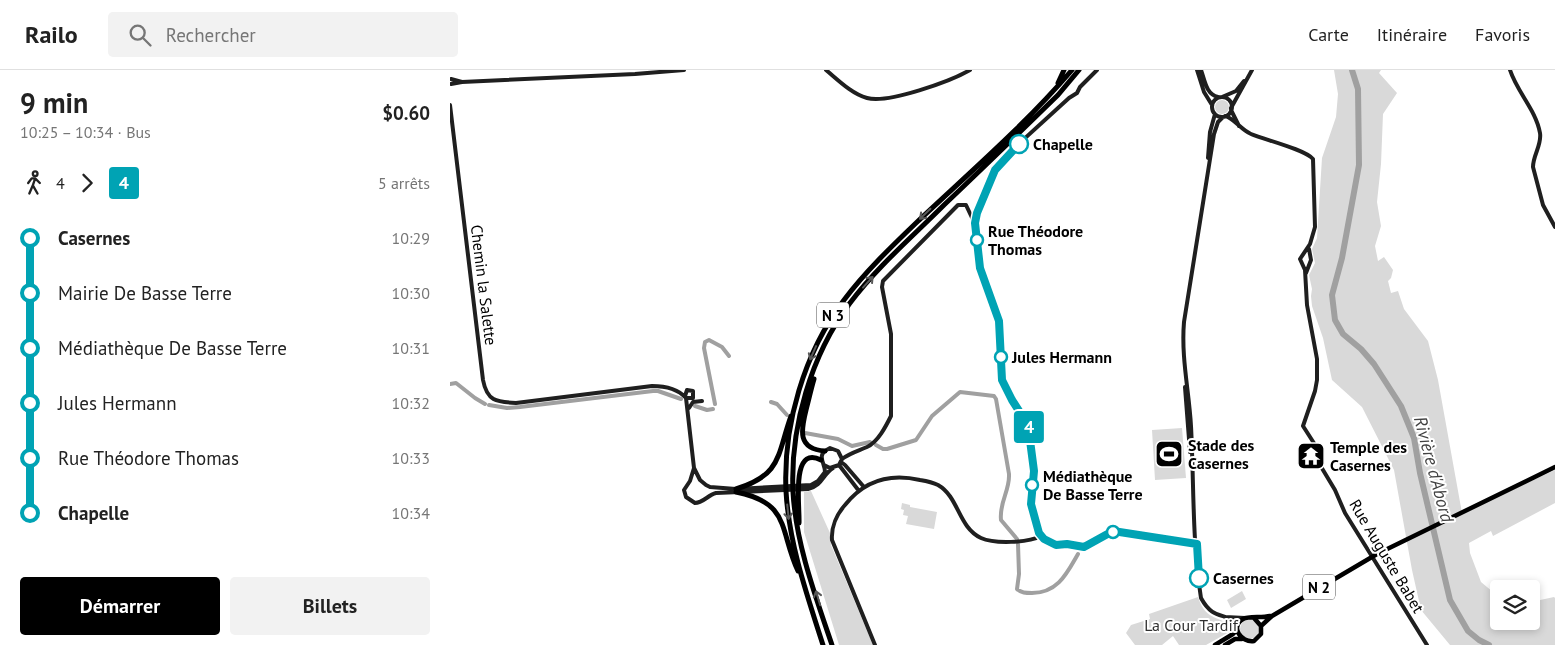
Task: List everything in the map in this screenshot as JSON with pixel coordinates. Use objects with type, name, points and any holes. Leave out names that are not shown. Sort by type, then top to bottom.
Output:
[{"type":"highway","name":"N 3","points":[[1004,140],[1052,90],[1060,80],[1064,70]]},
{"type":"highway","name":"N 3","points":[[823,645],[791,532],[786,491],[789,441],[800,389],[820,339],[845,298],[901,237],[1004,140],[1054,91],[1072,70]]},
{"type":"highway","name":"N 3","points":[[832,645],[801,548],[793,491],[796,442],[806,391],[826,342],[844,312],[866,284],[906,242],[1058,95],[1079,70]]},
{"type":"highway","points":[[824,451],[808,446],[802,431],[811,391],[826,342]]},
{"type":"highway","points":[[736,490],[761,479],[774,467],[800,389]]},
{"type":"highway","points":[[801,548],[799,532],[799,470],[804,462],[808,460],[817,458],[823,463]]},
{"type":"highway","points":[[736,490],[758,497],[776,512],[782,521],[793,562],[806,590]]},
{"type":"main road","name":"N 2","points":[[1225,645],[1235,639],[1248,641],[1257,639],[1261,634],[1261,626],[1272,616],[1367,559],[1555,467]]},
{"type":"main road","name":"N 2","points":[[1245,618],[1272,616]]},
{"type":"main road","points":[[1215,645],[1234,634],[1245,618]]},
{"type":"main road","points":[[1254,618],[1261,626]]},
{"type":"main road","points":[[1238,627],[1238,634],[1242,639]]},
{"type":"street","points":[[462,82],[451,78],[451,86],[462,82],[515,81],[684,70]]},
{"type":"street","points":[[826,70],[854,92],[866,98],[876,100],[886,99],[946,82],[970,70]]},
{"type":"street","points":[[1097,70],[1080,87],[1077,93],[1069,98],[999,164],[977,213],[975,223],[980,268],[999,321],[1001,376],[1012,400],[1028,425],[1034,471],[1031,504],[1041,536],[1056,545],[1067,544],[1084,547],[1110,532],[1116,531],[1197,544]]},
{"type":"street","points":[[1197,70],[1204,92],[1215,114],[1210,132],[1206,188]]},
{"type":"street","points":[[1201,70],[1211,95],[1229,101],[1240,128]]},
{"type":"street","points":[[1510,70],[1516,85],[1532,111],[1540,134],[1533,167],[1543,205],[1555,227]]},
{"type":"street","points":[[1212,105],[1215,99],[1236,91],[1251,72]]},
{"type":"street","points":[[1238,627],[1234,621],[1214,614],[1205,605],[1202,598],[1183,344],[1184,322],[1215,127],[1220,119],[1231,109],[1251,72]]},
{"type":"street","name":"Chemin la Salette","points":[[450,105],[483,380],[487,393],[499,402],[516,403],[652,386],[665,387],[687,396],[688,408]]},
{"type":"street","points":[[1215,114],[1229,117],[1240,128],[1251,134],[1302,152],[1312,158],[1315,227],[1307,255],[1300,259],[1306,265],[1311,260],[1307,255]]},
{"type":"street","points":[[822,479],[825,472],[823,463],[824,451],[830,448],[838,451],[854,451],[864,448],[872,443],[886,425],[892,412],[891,334],[882,287],[883,281],[958,205],[966,205],[975,223]]},
{"type":"street","name":"Rue Auguste Babet","points":[[1306,265],[1307,305],[1316,350],[1317,368],[1315,391],[1303,426],[1319,451],[1318,459],[1320,465],[1335,490],[1342,509],[1427,645]]},
{"type":"street","points":[[702,401],[693,402],[688,408],[694,468],[700,480],[706,485],[736,490]]},
{"type":"street","points":[[838,451],[841,462],[859,491]]},
{"type":"street","points":[[694,468],[690,481],[684,490],[688,500],[698,503],[716,493],[736,490],[808,489],[816,486],[829,471],[854,451]]},
{"type":"street","points":[[841,462],[864,488]]},
{"type":"street","points":[[823,463],[833,468]]},
{"type":"street","points":[[875,645],[832,540],[833,527],[839,512],[859,491],[881,479],[897,476],[929,482],[936,484],[945,491],[951,498],[965,525],[981,538],[997,542],[1034,540],[1041,536]]},
{"type":"street","points":[[690,481],[700,480]]},
{"type":"street","points":[[706,485],[708,491],[706,498]]},
{"type":"street","points":[[1225,617],[1245,618]]},
{"type":"green space","points":[[1334,70],[1381,70],[1379,73],[1397,93],[1383,114],[1377,202],[1381,226],[1375,246],[1378,261],[1384,257],[1393,270],[1388,281],[1391,293],[1398,291],[1404,309],[1428,341],[1438,380],[1462,513],[1555,470],[1555,503],[1493,536],[1491,531],[1469,543],[1470,553],[1481,582],[1490,590],[1490,630],[1540,630],[1540,600],[1554,597],[1555,645],[1450,645],[1421,610],[1394,470],[1362,407],[1332,380],[1323,338],[1312,306],[1312,289],[1309,275],[1315,263],[1312,249],[1317,238],[1322,158],[1336,117],[1338,94]]},
{"type":"green space","points":[[1222,100],[1227,102],[1229,107],[1227,112],[1222,114],[1217,112],[1215,107],[1217,102]]},
{"type":"green space","name":"Stade des Casernes","points":[[1182,428],[1186,478],[1155,480],[1152,430]]},
{"type":"green space","points":[[811,491],[830,533],[831,545],[873,645],[839,645],[804,532],[804,492]]},
{"type":"green space","points":[[902,503],[910,505],[910,507],[937,512],[934,529],[906,524],[908,516],[903,515]]},
{"type":"green space","points":[[1242,591],[1246,599],[1231,608],[1227,600]]},
{"type":"green space","name":"La Cour Tardif","points":[[1198,597],[1208,613],[1233,626],[1231,631],[1206,645],[1179,645],[1173,636],[1162,645],[1135,645],[1126,633],[1131,625],[1150,619],[1149,614]]},
{"type":"green space","points":[[1250,619],[1257,622],[1260,629],[1257,636],[1250,639],[1243,636],[1240,629],[1243,622]]},
{"type":"waterway","name":"Rivière d'Abord","points":[[1352,70],[1358,89],[1359,165],[1342,258],[1332,295],[1335,320],[1343,334],[1361,349],[1374,364],[1401,406],[1414,438],[1420,473],[1450,600],[1468,631],[1489,645]]},
{"type":"waterway","points":[[715,404],[704,348],[705,342],[709,340],[722,347],[729,356]]},
{"type":"waterway","points":[[450,384],[456,383],[485,404]]},
{"type":"waterway","points":[[489,405],[507,408],[520,407],[653,391],[681,399]]},
{"type":"waterway","points":[[876,445],[887,449],[916,440],[932,416],[960,392],[994,396],[1009,474],[1001,520],[1017,539]]},
{"type":"waterway","points":[[771,402],[777,404],[787,415]]},
{"type":"waterway","points":[[695,406],[707,410],[713,409]]},
{"type":"waterway","points":[[805,433],[838,439],[852,446],[870,442]]},
{"type":"waterway","points":[[1018,544],[1019,574],[1017,589],[1024,592],[1041,592],[1055,586],[1061,581],[1078,554]]},
{"type":"bus line","name":"4","points":[[1019,144],[995,170],[977,213],[975,223],[980,268],[999,321],[1002,380],[1016,408],[1028,422],[1034,471],[1031,504],[1039,533],[1044,539],[1056,545],[1067,544],[1084,547],[1113,531],[1197,544],[1199,578]]},
{"type":"place","name":"Chapelle","points":[[1019,144]]},
{"type":"place","name":"Rue Théodore Thomas","points":[[977,240]]},
{"type":"place","name":"Jules Hermann","points":[[1001,357]]},
{"type":"place","name":"Stade des Casernes","points":[[1169,454]]},
{"type":"place","name":"Temple des Casernes","points":[[1311,456]]},
{"type":"place","name":"Médiathèque De Basse Terre","points":[[1032,485]]},
{"type":"place","name":"Casernes","points":[[1199,578]]}]
